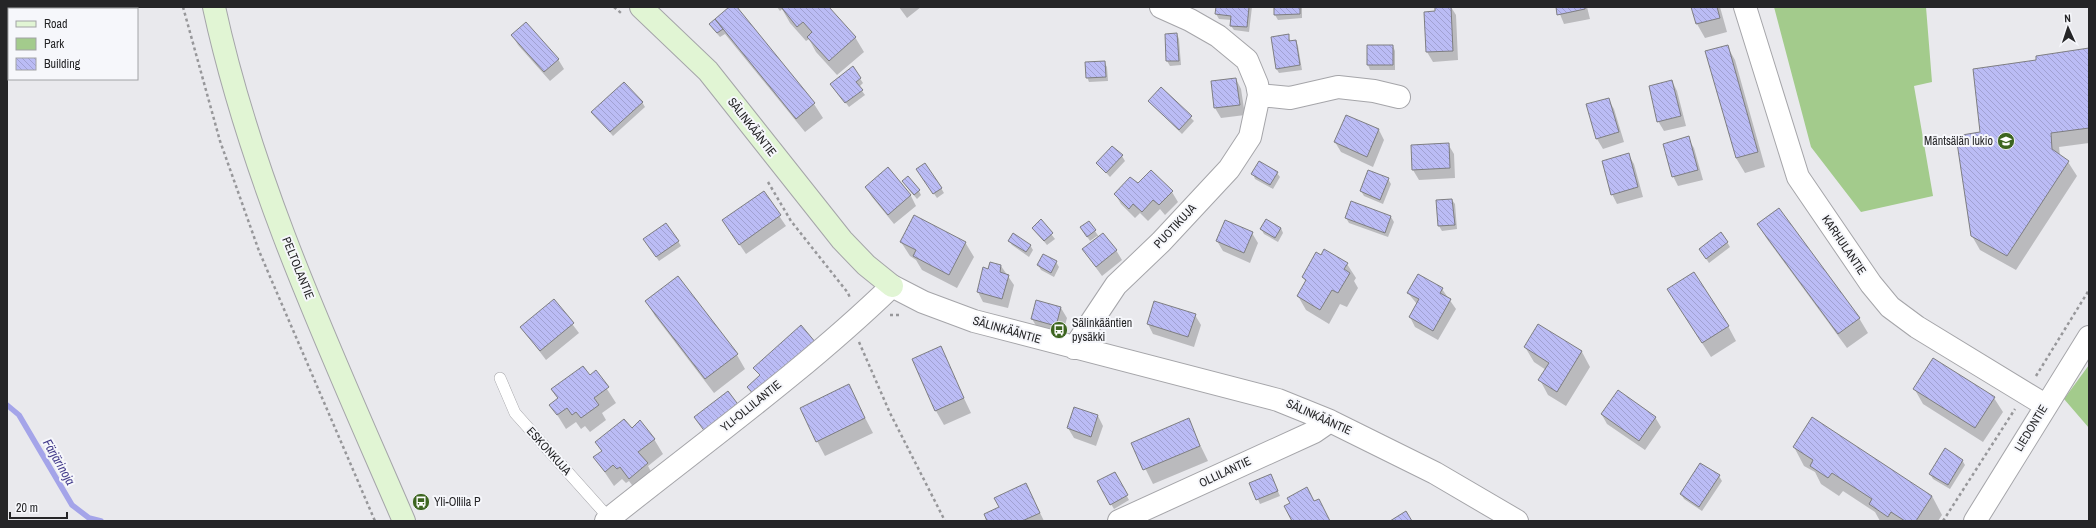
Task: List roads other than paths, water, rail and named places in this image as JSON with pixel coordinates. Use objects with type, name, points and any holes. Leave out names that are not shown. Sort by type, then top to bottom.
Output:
[{"type":"main road","name":"PELTOLANTIE","points":[[214,7],[223,48],[251,138],[287,243],[345,386],[404,521]]},
{"type":"main road","name":"SÄLINKÄÄNTIE","points":[[642,11],[708,71],[842,240],[866,265],[892,286]]},
{"type":"street","name":"PUOTIKUJA","points":[[1074,348],[1116,285],[1161,242],[1229,169],[1250,137],[1258,95],[1257,84],[1247,60],[1218,36],[1190,20],[1161,7]]},
{"type":"street","name":"KARHULANTIE","points":[[1745,7],[1798,177],[1871,284],[1890,307],[1917,326],[2045,405]]},
{"type":"street","points":[[1258,95],[1290,98],[1338,87],[1374,92],[1399,98]]},
{"type":"street","name":"YLI-OLLILANTIE","points":[[607,520],[745,412],[856,321],[892,286]]},
{"type":"street","name":"SÄLINKÄÄNTIE","points":[[892,286],[923,302],[974,321],[1278,400],[1330,421],[1436,473],[1517,521]]},
{"type":"street","name":"LIEDONTIE","points":[[1975,521],[2045,405],[2089,337]]},
{"type":"street","name":"OLLILANTIE","points":[[1119,521],[1314,432],[1330,421]]},
{"type":"lane","name":"ESKONKUJA","points":[[500,378],[515,413],[607,520]]},
{"type":"waterway","name":"Färjärinoja","points":[[7,405],[19,415],[72,505],[89,518],[101,521]]},
{"type":"place","name":"Mäntsälän lukio","points":[[2006,141]]},
{"type":"place","name":"Sälinkääntien pysäkki","points":[[1059,330]]},
{"type":"place","name":"Yli-Ollila P","points":[[421,502]]}]
